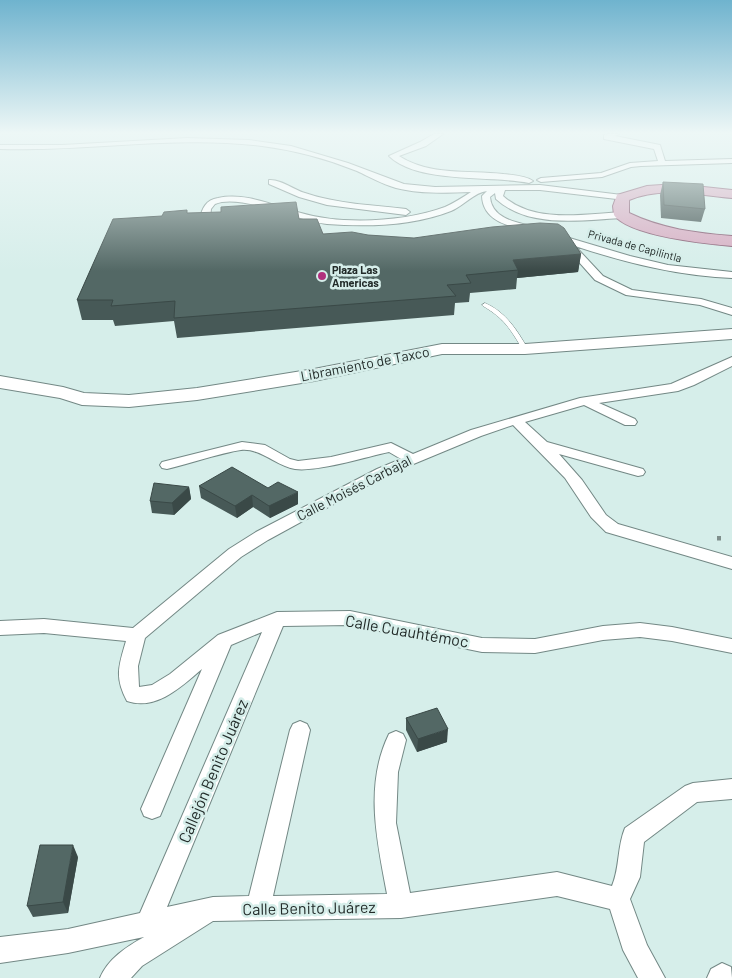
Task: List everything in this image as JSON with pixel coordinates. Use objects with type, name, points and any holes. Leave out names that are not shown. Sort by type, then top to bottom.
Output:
[{"type":"main road","points":[[732,194],[668,189],[631,193],[622,198],[620,206],[622,216],[640,225],[676,234],[732,241]]},
{"type":"main road","name":"Libramiento de Taxco","points":[[0,382],[63,393],[82,399],[129,401],[197,394],[314,375],[391,358],[442,350],[474,348],[525,349],[732,334]]},
{"type":"street","points":[[381,180],[404,187],[443,190],[482,188],[559,189],[622,198]]},
{"type":"street","points":[[524,180],[529,181]]},
{"type":"street","points":[[546,180],[529,181],[504,188],[499,197],[510,208],[532,215],[571,217],[622,216]]},
{"type":"street","points":[[272,182],[302,195],[327,202],[427,214]]},
{"type":"street","points":[[205,219],[206,208],[212,202],[226,200],[247,201],[310,218],[341,222],[393,220],[449,208],[482,188]]},
{"type":"street","name":"Privada de Capilintla","points":[[504,188],[492,191],[486,196],[488,206],[494,215],[506,221],[649,264],[683,272],[732,276]]},
{"type":"street","points":[[555,236],[599,278],[619,289],[636,294],[701,302],[732,312]]},
{"type":"street","name":"Calle Moisés Carbajal","points":[[137,636],[235,553],[262,536],[346,491],[412,459],[476,433],[515,420],[585,401],[673,388],[690,382],[732,361]]},
{"type":"street","points":[[585,401],[630,422]]},
{"type":"street","points":[[515,420],[542,445],[578,484],[603,522],[612,528],[732,563]]},
{"type":"street","points":[[542,445],[638,472]]},
{"type":"street","points":[[167,465],[242,446],[260,448],[291,465],[331,461],[391,448],[412,459]]},
{"type":"street","name":"Calle Cuauhtémoc","points":[[137,636],[127,672],[127,687],[134,694],[156,693],[177,679],[224,640],[278,619],[350,618],[482,645],[535,646],[603,633],[640,630],[672,634],[732,646]]},
{"type":"street","name":"Callejón Benito Juárez","points":[[148,923],[278,619]]},
{"type":"street","points":[[0,628],[44,626],[137,636]]},
{"type":"street","points":[[152,809],[224,640]]},
{"type":"street","points":[[258,909],[300,730]]},
{"type":"street","points":[[396,740],[387,772],[385,823],[401,906]]},
{"type":"street","points":[[652,978],[636,950],[632,934],[618,899],[628,877],[633,836],[693,793],[732,789]]},
{"type":"street","name":"Calle Benito Juárez","points":[[0,950],[68,942],[213,909],[401,906],[557,884],[618,899]]},
{"type":"street","points":[[113,978],[133,957],[213,909]]},
{"type":"lane","points":[[485,305],[500,313],[509,321],[525,349]]},
{"type":"building","points":[[663,182],[703,184],[705,209],[664,205]]},
{"type":"building","name":"Plaza Las Americas","points":[[296,202],[299,219],[317,219],[323,234],[352,232],[414,238],[492,227],[540,223],[558,224],[564,228],[581,254],[513,260],[518,270],[466,275],[471,283],[447,285],[456,296],[174,318],[175,301],[111,306],[113,300],[77,300],[113,219],[162,216],[164,212],[187,210],[187,213],[221,212],[221,207]]},
{"type":"building","points":[[232,467],[268,488],[278,482],[298,492],[269,506],[252,495],[235,506],[199,486]]},
{"type":"building","points":[[154,483],[189,487],[172,503],[150,501]]},
{"type":"building","points":[[437,708],[448,729],[418,739],[406,718]]},
{"type":"building","points":[[40,845],[73,845],[63,902],[27,906]]},
{"type":"place","name":"Plaza Las Americas","points":[[322,276]]}]
